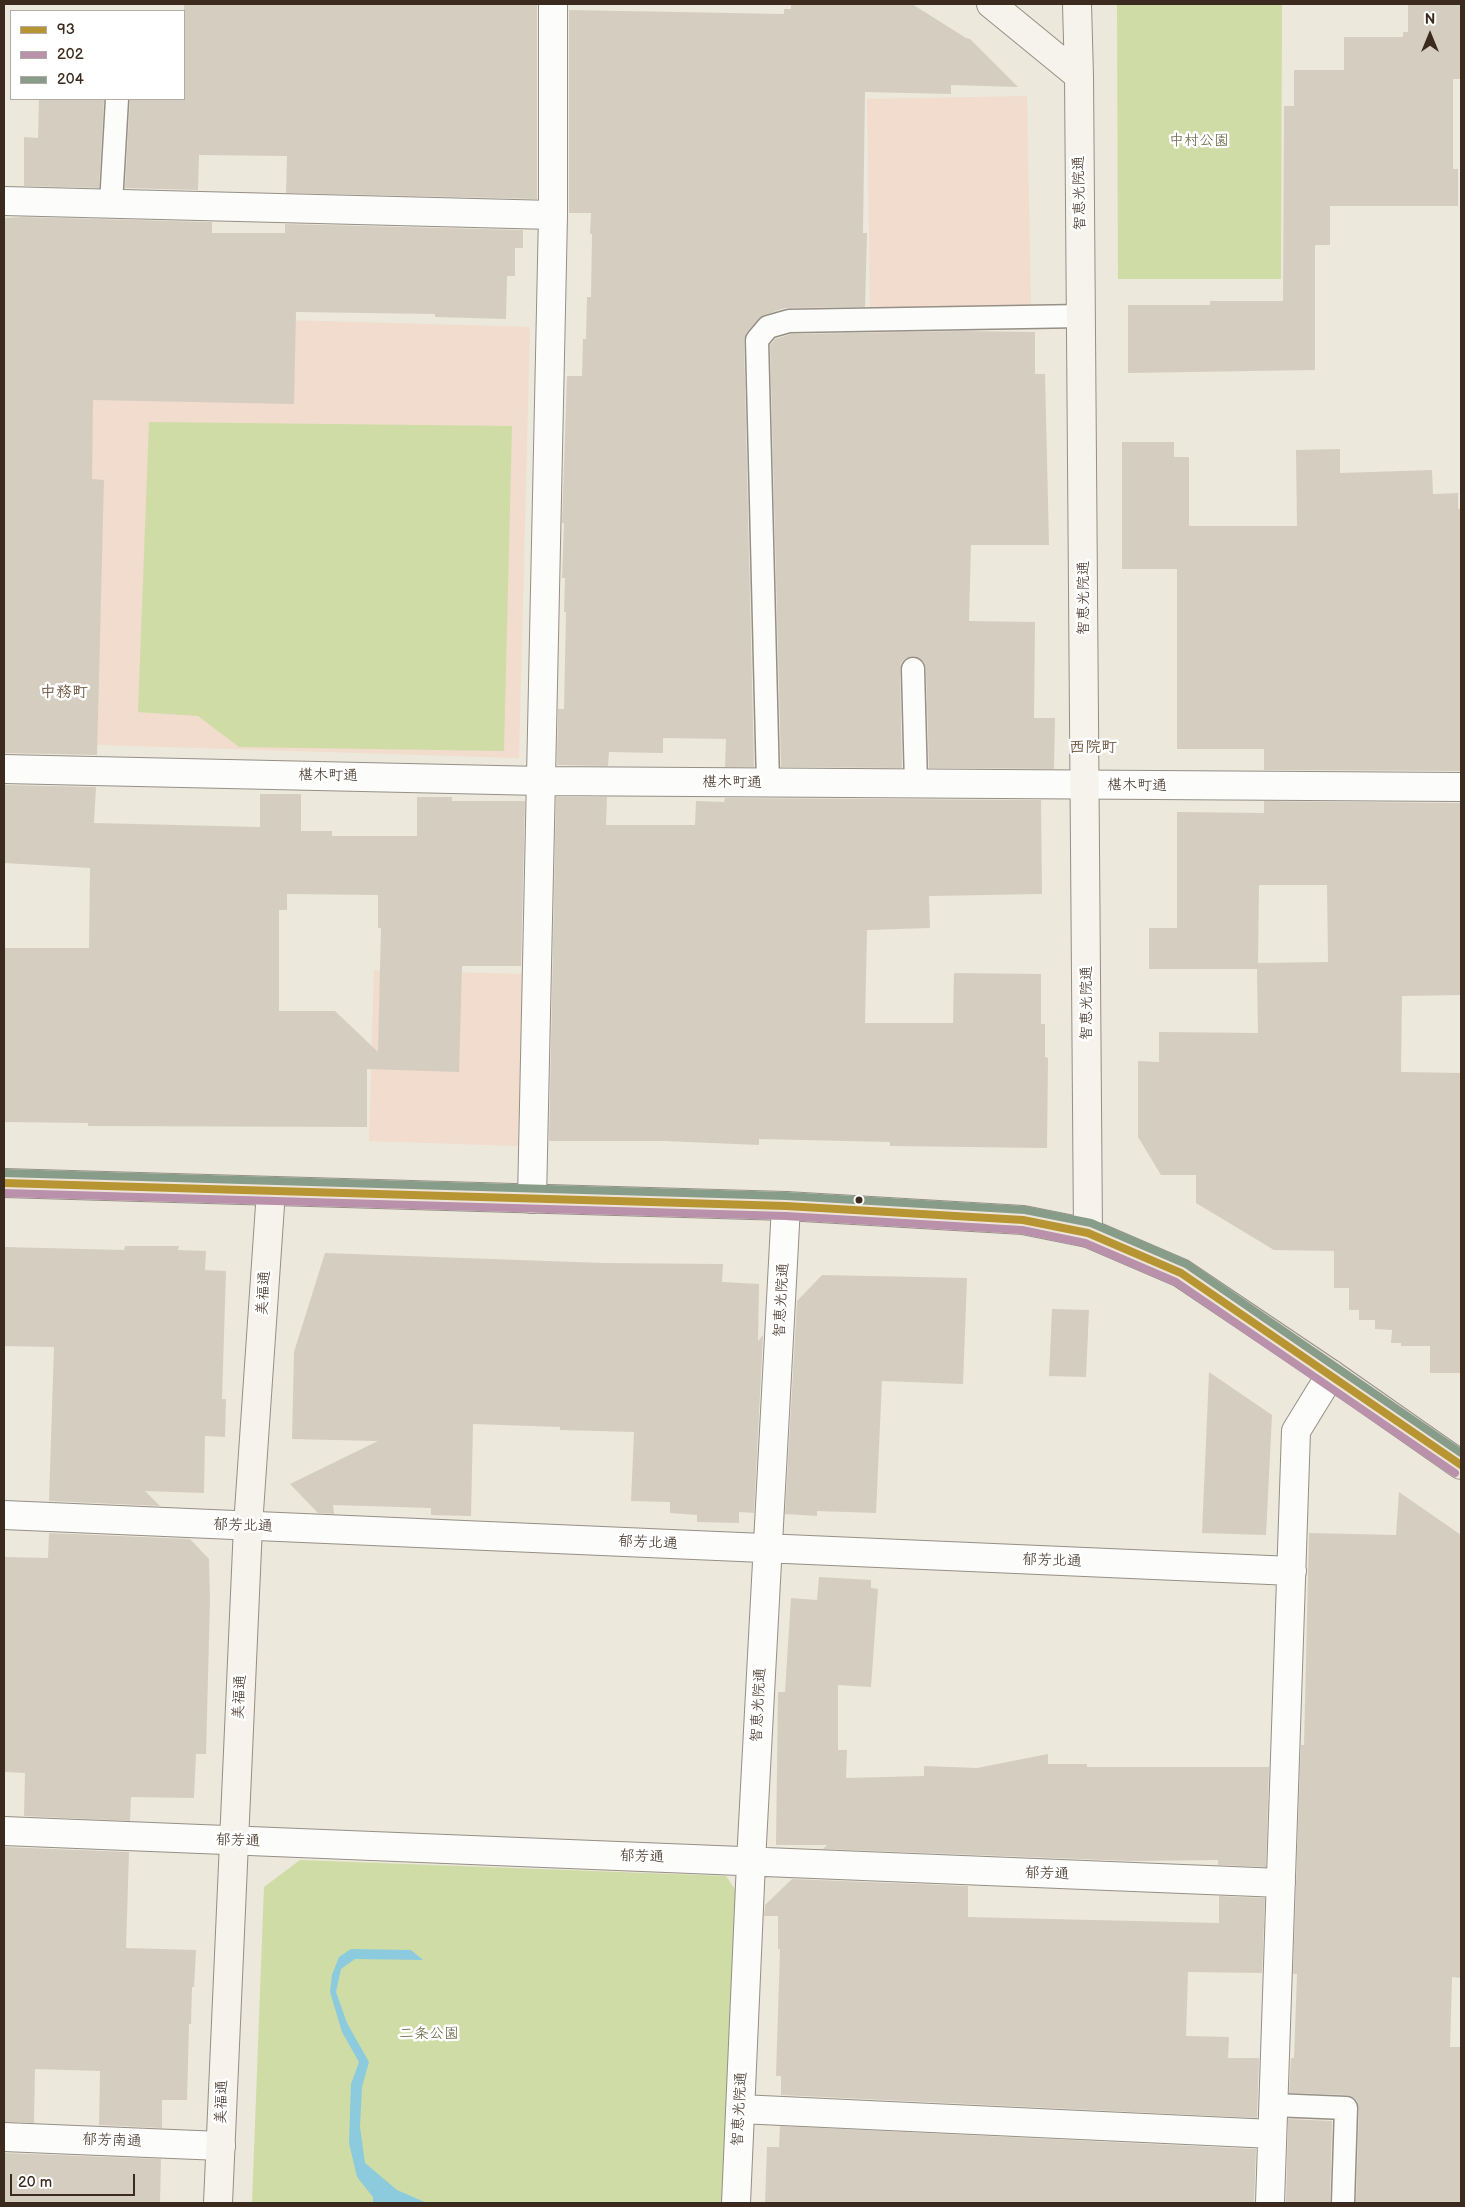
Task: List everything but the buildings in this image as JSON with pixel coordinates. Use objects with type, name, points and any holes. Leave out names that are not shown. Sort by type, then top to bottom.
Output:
[{"type":"main road","points":[[4,1184],[786,1206],[1023,1220],[1088,1233],[1181,1273],[1332,1374],[1461,1465]]},
{"type":"street","points":[[532,1199],[553,215],[553,4]]},
{"type":"street","points":[[991,4],[1079,76]]},
{"type":"street","name":"智恵光院通","points":[[1077,4],[1082,316],[1088,1233]]},
{"type":"street","points":[[4,201],[553,215]]},
{"type":"street","name":"椹木町通","points":[[4,769],[541,781],[1461,787]]},
{"type":"street","name":"美福通","points":[[218,2203],[248,1526],[271,1191]]},
{"type":"street","name":"智恵光院通","points":[[736,2203],[751,1862],[786,1206]]},
{"type":"street","points":[[1270,2203],[1296,1431],[1332,1374]]},
{"type":"street","name":"郁芳北通","points":[[4,1515],[1292,1571]]},
{"type":"street","name":"郁芳通","points":[[4,1831],[1281,1883]]},
{"type":"street","points":[[740,2109],[1272,2134]]},
{"type":"street","name":"郁芳南通","points":[[4,2136],[221,2146]]},
{"type":"lane","points":[[112,204],[116,100]]},
{"type":"lane","points":[[768,783],[757,340],[768,327],[789,321],[1082,316]]},
{"type":"lane","points":[[913,669],[916,784]]},
{"type":"lane","points":[[1274,2105],[1346,2108],[1343,2203]]},
{"type":"shaded area","points":[[1027,96],[1031,310],[870,313],[867,99]]},
{"type":"shaded area","points":[[4,312],[530,327],[519,758],[4,742]]},
{"type":"shaded area","points":[[374,970],[523,974],[518,1146],[369,1141]]},
{"type":"green space","name":"中村公園","points":[[1117,4],[1282,4],[1281,279],[1118,279]]},
{"type":"green space","points":[[149,422],[512,426],[504,751],[239,747],[198,716],[138,712]]},
{"type":"green space","name":"二条公園","points":[[300,1860],[726,1876],[738,1894],[722,2203],[252,2203],[264,1887]]},
{"type":"water","points":[[351,1949],[411,1950],[423,1960],[355,1959],[341,1969],[336,1992],[347,2023],[369,2062],[362,2087],[360,2127],[365,2163],[397,2190],[427,2203],[373,2203],[373,2197],[357,2177],[349,2143],[351,2084],[359,2062],[342,2032],[330,1992],[332,1975],[339,1957]]},
{"type":"transit line","name":"204","points":[[4,1173],[786,1196],[1025,1210],[1091,1223],[1186,1264],[1461,1453]]},
{"type":"transit line","name":"93","points":[[4,1183],[786,1206],[1023,1220],[1088,1233],[1181,1273],[1461,1465]]},
{"type":"transit line","name":"202","points":[[4,1193],[786,1216],[1022,1230],[1085,1243],[1176,1282],[1455,1473]]},
{"type":"district","name":"中務町","points":[[64,693]]},
{"type":"district","name":"西院町","points":[[1093,748]]}]
